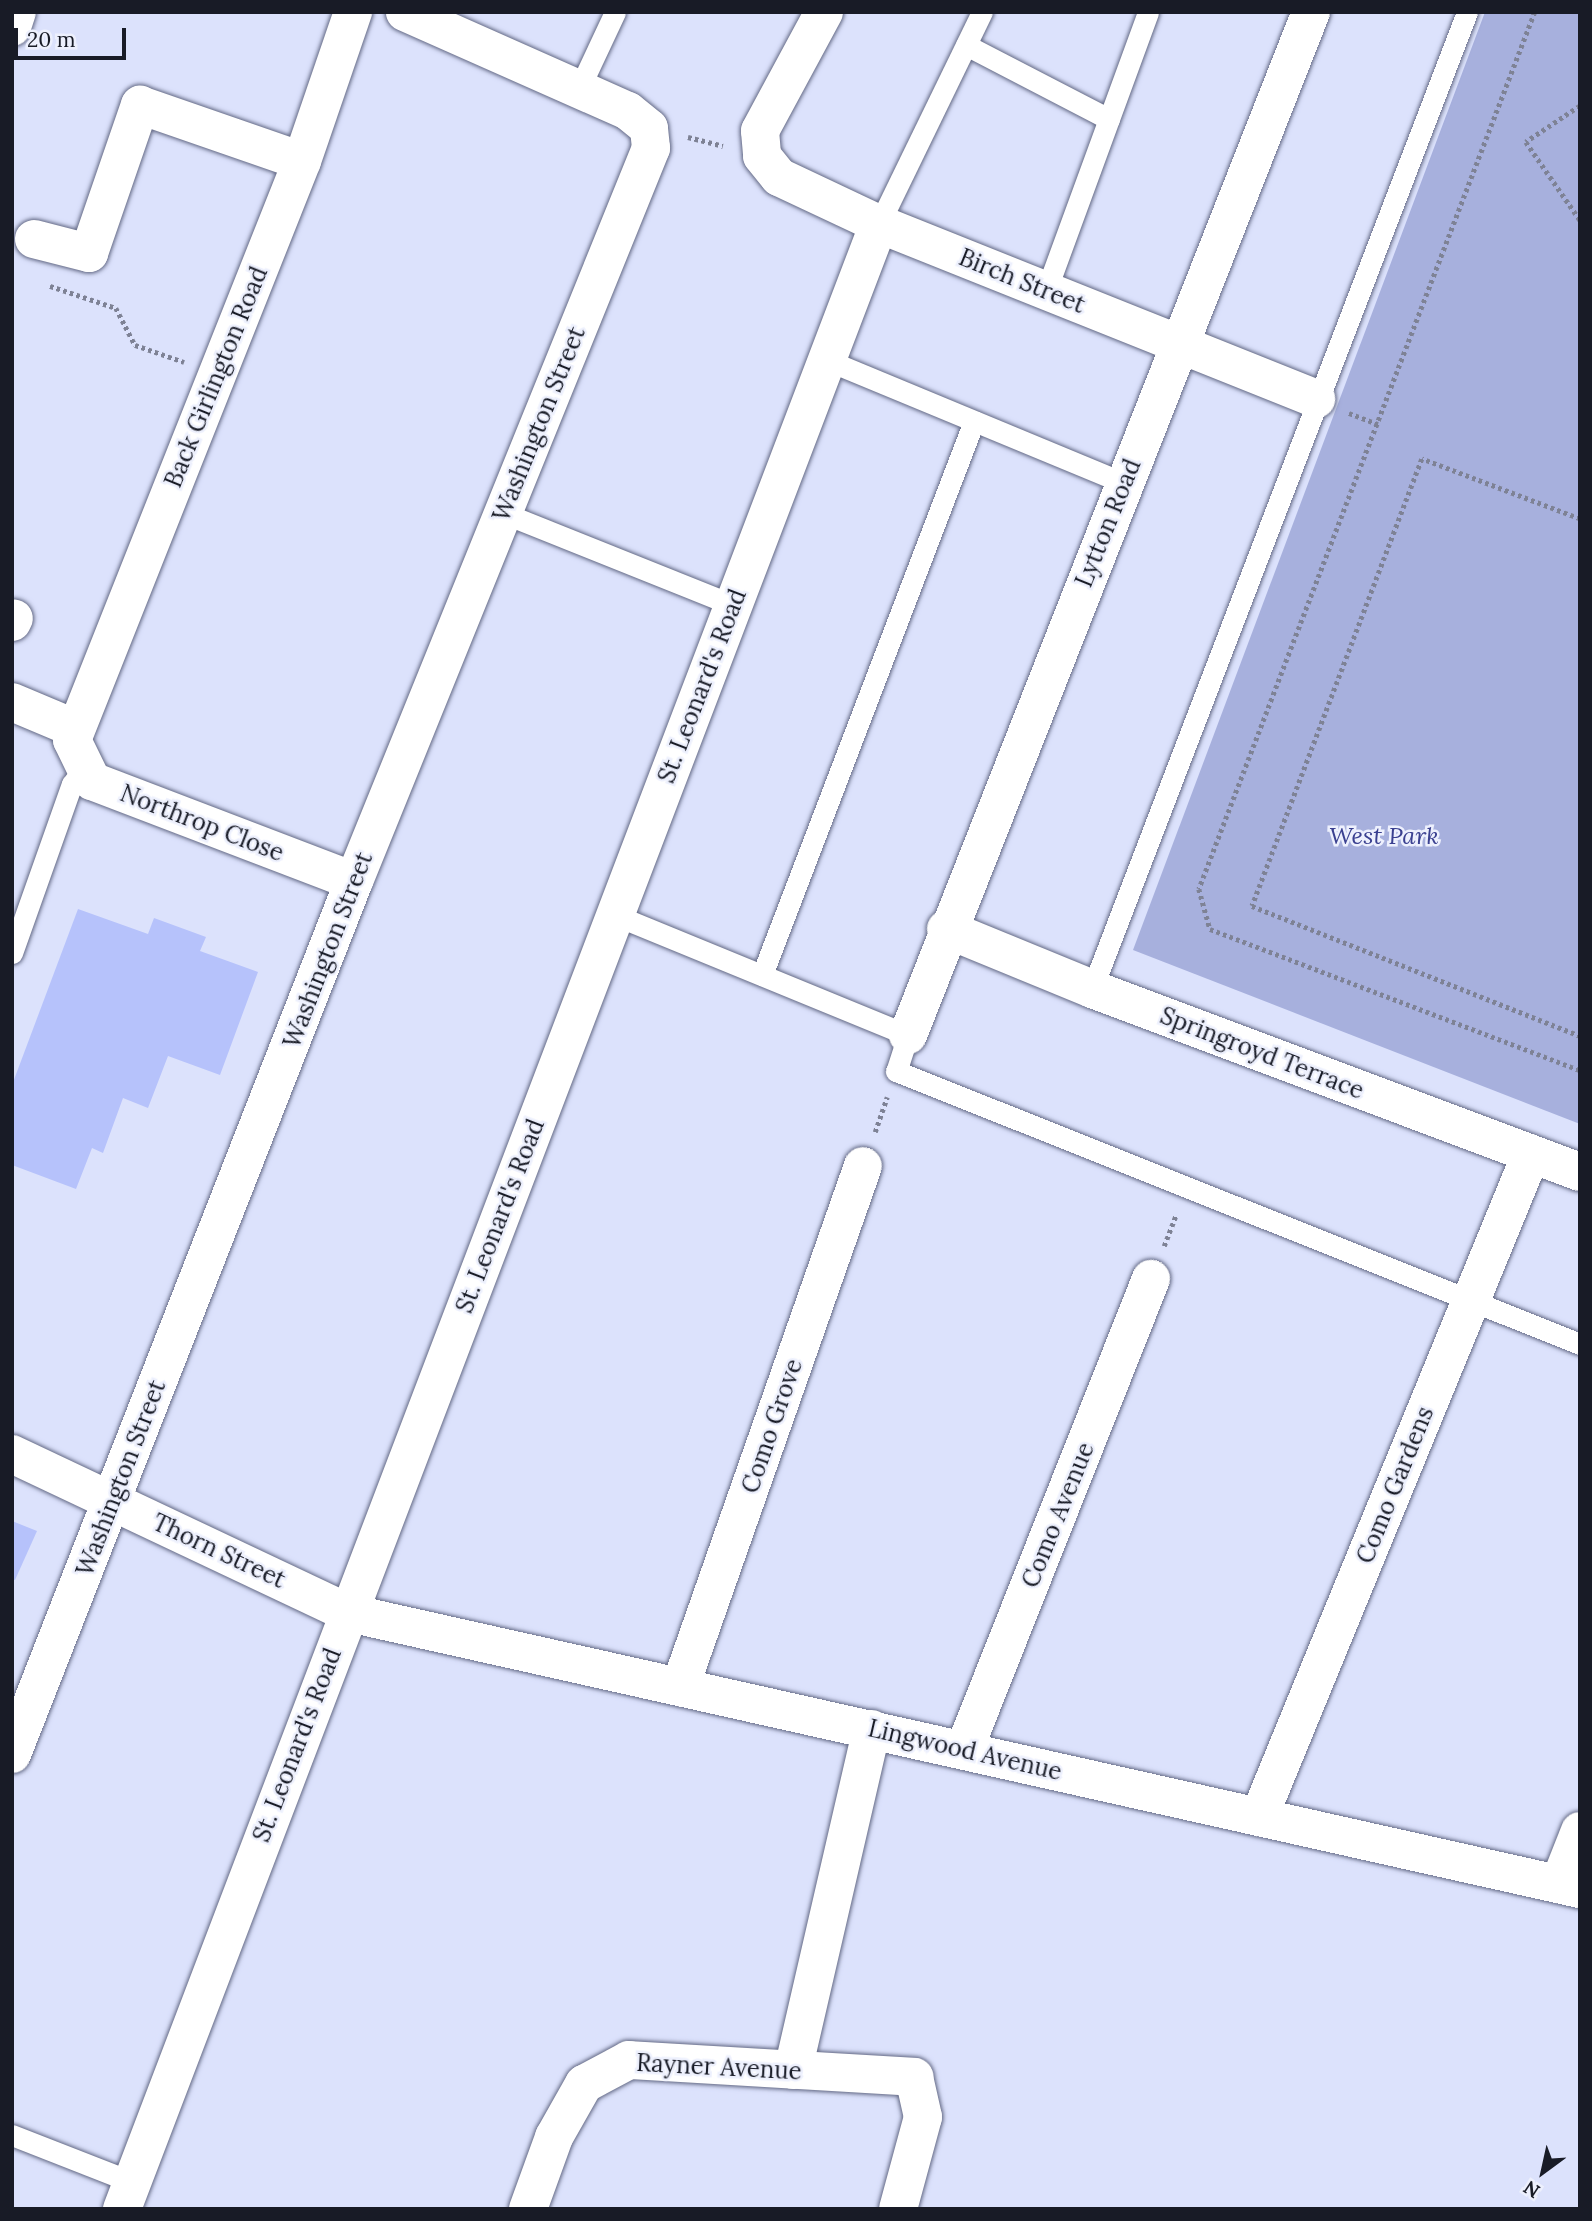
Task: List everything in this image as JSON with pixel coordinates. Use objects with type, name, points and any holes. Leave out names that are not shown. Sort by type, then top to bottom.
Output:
[{"type":"street","points":[[12,27],[17,12]]},
{"type":"street","name":"Back Girlington Road","points":[[77,745],[217,374],[302,161],[353,12]]},
{"type":"street","points":[[405,12],[628,111],[650,138]]},
{"type":"street","points":[[761,143],[824,12]]},
{"type":"street","name":"Lytton Road","points":[[908,1035],[946,929],[1311,12]]},
{"type":"street","points":[[34,239],[89,253],[140,106],[302,161]]},
{"type":"street","name":"Washington Street","points":[[12,1754],[354,881],[503,513],[650,138]]},
{"type":"street","name":"Birch Street","points":[[761,143],[779,177],[879,224],[1316,399]]},
{"type":"street","name":"St. Leonard's Road","points":[[127,2196],[879,224]]},
{"type":"street","name":"Northrop Close","points":[[12,702],[77,745],[92,781],[354,881]]},
{"type":"street","name":"Springroyd Terrace","points":[[946,929],[1092,989],[1580,1172]]},
{"type":"street","name":"Como Gardens","points":[[1259,1817],[1531,1154]]},
{"type":"street","name":"Como Grove","points":[[680,1687],[863,1166]]},
{"type":"street","name":"Como Avenue","points":[[964,1750],[1151,1279]]},
{"type":"street","name":"Thorn Street","points":[[12,1454],[349,1613]]},
{"type":"street","name":"Lingwood Avenue","points":[[349,1613],[1569,1887]]},
{"type":"street","points":[[793,2070],[872,1729]]},
{"type":"street","points":[[1569,1887],[1580,1831]]},
{"type":"street","name":"Rayner Avenue","points":[[528,2209],[554,2137],[584,2084],[629,2060],[914,2077],[923,2117],[898,2209]]},
{"type":"lane","points":[[579,89],[615,12]]},
{"type":"lane","points":[[879,224],[982,12]]},
{"type":"lane","points":[[1046,291],[1148,12]]},
{"type":"lane","points":[[1092,989],[1316,399],[1467,12]]},
{"type":"lane","points":[[966,45],[1109,118]]},
{"type":"lane","points":[[827,360],[1124,483]]},
{"type":"lane","points":[[762,975],[974,421]]},
{"type":"lane","points":[[503,513],[733,606]]},
{"type":"lane","points":[[12,953],[72,784],[77,745]]},
{"type":"lane","points":[[615,915],[908,1035],[895,1071],[1186,1190],[1580,1344]]},
{"type":"lane","points":[[12,2135],[127,2196]]},
{"type":"path","points":[[1535,12],[1199,889],[1210,929],[1580,1070]]},
{"type":"path","points":[[1580,106],[1526,142],[1580,220]]},
{"type":"path","points":[[650,138],[761,143]]},
{"type":"path","points":[[36,281],[116,308],[135,345],[217,374]]},
{"type":"path","points":[[1580,519],[1422,458],[1252,906],[1580,1036]]},
{"type":"path","points":[[863,1166],[895,1071]]},
{"type":"path","points":[[1151,1279],[1186,1190]]},
{"type":"green space","name":"West Park","points":[[1485,12],[1580,12],[1580,1124],[1133,950]]},
{"type":"building","points":[[78,909],[148,934],[154,918],[206,937],[200,951],[258,972],[220,1075],[168,1056],[148,1108],[123,1098],[103,1153],[92,1148],[76,1189],[12,1165],[12,1085]]},
{"type":"building","points":[[12,1521],[37,1531],[15,1580],[12,1579]]}]
